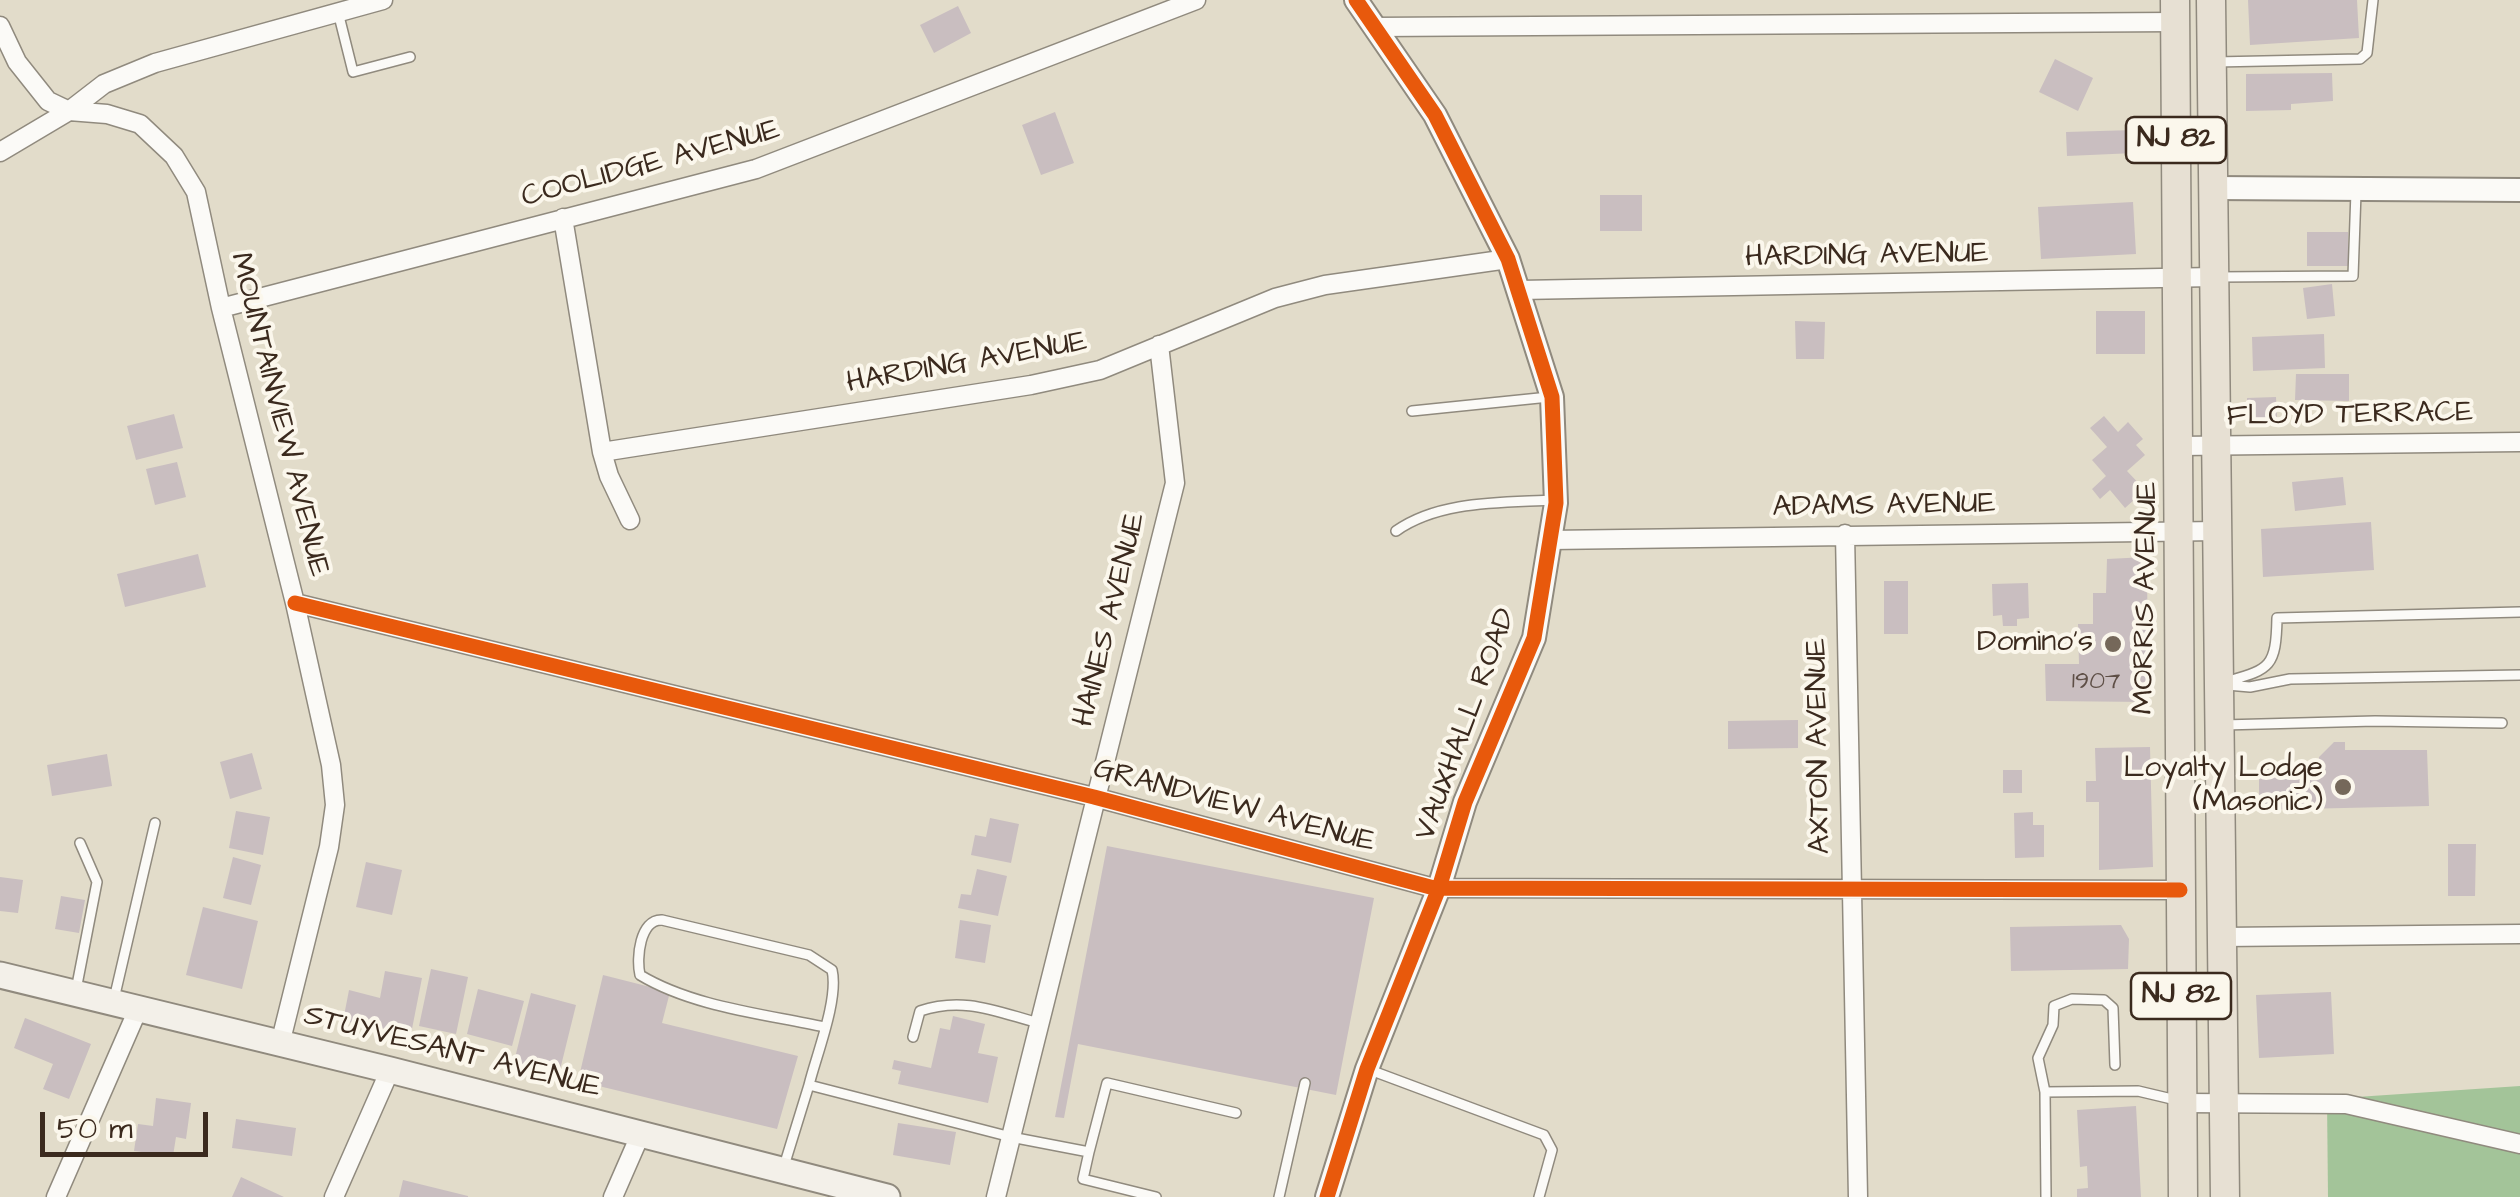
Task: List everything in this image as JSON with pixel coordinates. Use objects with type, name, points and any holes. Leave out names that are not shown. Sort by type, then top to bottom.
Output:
[{"type":"main road","name":"NJ 82","points":[[2211,0],[2225,1197]]},
{"type":"main road","name":"MORRIS AVENUE","points":[[2175,11],[2184,1197]]},
{"type":"main road","name":"STUYVESANT AVENUE","points":[[0,975],[887,1197]]},
{"type":"street","points":[[0,152],[69,112],[104,84],[156,63],[383,0]]},
{"type":"street","name":"COOLIDGE AVENUE","points":[[221,308],[756,169],[1196,0]]},
{"type":"street","name":"VAUXHALL ROAD","points":[[1327,1197],[1368,1070],[1439,888],[1465,802],[1534,638],[1556,500],[1552,396],[1508,259],[1435,115],[1356,0]]},
{"type":"street","points":[[1375,27],[2175,11]]},
{"type":"street","points":[[0,26],[17,62],[35,87],[69,112]]},
{"type":"street","name":"MOUNTAINVIEW AVENUE","points":[[69,112],[106,114],[140,124],[174,156],[196,192],[295,603],[331,766],[335,805],[329,847],[280,1044]]},
{"type":"street","points":[[2213,188],[2520,190]]},
{"type":"street","points":[[563,218],[602,452],[630,520]]},
{"type":"street","name":"HARDING AVENUE","points":[[602,452],[1032,385],[1100,370],[1274,298],[1325,285],[1508,259]]},
{"type":"street","name":"HARDING AVENUE","points":[[1520,290],[2214,277]]},
{"type":"street","name":"HAINES AVENUE","points":[[996,1197],[1174,483],[1159,345]]},
{"type":"street","name":"FLOYD TERRACE","points":[[2180,446],[2520,442]]},
{"type":"street","name":"ADAMS AVENUE","points":[[1550,540],[2218,532]]},
{"type":"street","name":"AXTON AVENUE","points":[[1845,534],[1858,1197]]},
{"type":"street","name":"GRANDVIEW AVENUE","points":[[295,603],[1094,797],[1439,888],[2180,890]]},
{"type":"street","points":[[2222,937],[2520,934]]},
{"type":"street","points":[[56,1197],[126,1005]]},
{"type":"street","points":[[334,1197],[390,1070]]},
{"type":"street","points":[[2183,1102],[2327,1102],[2367,1107],[2520,1144]]},
{"type":"street","points":[[613,1197],[641,1133]]},
{"type":"lane","points":[[2212,62],[2360,58],[2367,53],[2373,0]]},
{"type":"lane","points":[[338,12],[353,72],[410,57]]},
{"type":"lane","points":[[2214,277],[2353,276],[2356,190]]},
{"type":"lane","points":[[1412,411],[1552,396]]},
{"type":"lane","points":[[1396,531],[1413,519],[1448,510],[1556,500]]},
{"type":"lane","points":[[2220,684],[2268,666],[2276,651],[2277,618],[2520,612]]},
{"type":"lane","points":[[2220,684],[2250,687],[2290,679],[2520,675]]},
{"type":"lane","points":[[2220,725],[2502,723]]},
{"type":"lane","points":[[126,1005],[155,822]]},
{"type":"lane","points":[[75,992],[97,882],[80,843]]},
{"type":"lane","points":[[783,1168],[824,1027],[834,982],[832,970],[809,956],[662,920],[646,925],[638,965],[640,975],[650,981],[702,1000],[824,1027]]},
{"type":"lane","points":[[2046,1197],[2046,1092],[2038,1058],[2053,1026],[2054,1006],[2072,999],[2104,1000],[2113,1008],[2115,1065]]},
{"type":"lane","points":[[913,1037],[920,1011],[943,1003],[975,1006],[1039,1023]]},
{"type":"lane","points":[[1368,1070],[1544,1135],[1552,1150],[1539,1197]]},
{"type":"lane","points":[[1150,1196],[1084,1179],[1106,1083],[1236,1113]]},
{"type":"lane","points":[[1278,1197],[1305,1083]]},
{"type":"lane","points":[[809,1086],[1011,1137],[1089,1152]]},
{"type":"lane","points":[[2046,1092],[2138,1091],[2183,1102]]},
{"type":"green space","points":[[2520,1086],[2520,1197],[2328,1197],[2327,1099]]},
{"type":"building","points":[[2248,0],[2357,0],[2359,38],[2250,45]]},
{"type":"building","points":[[958,6],[971,33],[934,53],[920,25]]},
{"type":"building","points":[[2055,59],[2093,78],[2078,111],[2039,92]]},
{"type":"building","points":[[2332,73],[2333,101],[2291,104],[2291,110],[2246,111],[2246,74]]},
{"type":"building","points":[[1055,112],[1074,163],[1041,175],[1022,125]]},
{"type":"building","points":[[2134,130],[2135,153],[2067,156],[2066,132]]},
{"type":"building","points":[[1600,195],[1642,195],[1642,231],[1600,231]]},
{"type":"building","points":[[2133,202],[2136,254],[2041,259],[2038,207]]},
{"type":"building","points":[[2307,232],[2348,232],[2348,266],[2307,266]]},
{"type":"building","points":[[2332,284],[2335,316],[2307,319],[2303,288]]},
{"type":"building","points":[[2096,311],[2145,311],[2145,354],[2096,354]]},
{"type":"building","points":[[1795,321],[1825,322],[1824,359],[1796,359]]},
{"type":"building","points":[[2324,334],[2325,368],[2253,371],[2252,337]]},
{"type":"building","points":[[2296,374],[2349,374],[2349,401],[2295,400]]},
{"type":"building","points":[[2276,397],[2277,418],[2248,419],[2247,398]]},
{"type":"building","points":[[174,414],[183,448],[136,460],[127,426]]},
{"type":"building","points":[[2104,416],[2118,432],[2128,422],[2143,439],[2136,445],[2145,455],[2127,471],[2145,490],[2125,508],[2110,490],[2100,499],[2092,489],[2106,476],[2092,460],[2107,447],[2090,428]]},
{"type":"building","points":[[177,462],[186,497],[155,505],[146,469]]},
{"type":"building","points":[[2343,477],[2346,505],[2295,511],[2292,482]]},
{"type":"building","points":[[2371,522],[2374,570],[2263,577],[2261,529]]},
{"type":"building","points":[[198,554],[206,587],[125,607],[117,574]]},
{"type":"building","points":[[2147,557],[2148,702],[2046,701],[2045,664],[2079,664],[2078,624],[2093,624],[2093,593],[2106,593],[2107,559]]},
{"type":"building","points":[[1884,581],[1908,581],[1908,634],[1884,634]]},
{"type":"building","points":[[2028,583],[2029,618],[2017,619],[2017,626],[2003,626],[2002,615],[1993,616],[1992,584]]},
{"type":"building","points":[[1798,720],[1798,748],[1728,749],[1728,721]]},
{"type":"building","name":"Loyalty Lodge (Masonic)","points":[[2334,742],[2345,742],[2345,750],[2427,750],[2429,806],[2259,810],[2259,769],[2318,768],[2319,757]]},
{"type":"building","points":[[2150,747],[2153,867],[2099,870],[2099,802],[2086,802],[2086,781],[2096,781],[2095,748]]},
{"type":"building","points":[[252,753],[262,789],[230,799],[220,762]]},
{"type":"building","points":[[107,754],[112,786],[52,796],[47,765]]},
{"type":"building","points":[[2003,770],[2022,770],[2022,793],[2003,793]]},
{"type":"building","points":[[236,811],[270,817],[263,855],[229,848]]},
{"type":"building","points":[[2033,812],[2033,825],[2044,825],[2044,857],[2015,858],[2014,813]]},
{"type":"building","points":[[990,818],[1019,824],[1011,863],[971,855],[975,835],[986,837]]},
{"type":"building","points":[[2448,844],[2476,844],[2475,896],[2448,896]]},
{"type":"building","points":[[1107,846],[1374,898],[1336,1095],[1078,1044],[1064,1118],[1055,1117]]},
{"type":"building","points":[[233,857],[261,865],[251,905],[223,898]]},
{"type":"building","points":[[366,862],[402,870],[392,915],[356,907]]},
{"type":"building","points":[[977,869],[1007,876],[998,916],[958,908],[961,894],[971,895]]},
{"type":"building","points":[[0,877],[23,880],[18,913],[0,911]]},
{"type":"building","points":[[61,896],[85,900],[79,933],[55,929]]},
{"type":"building","points":[[203,907],[258,921],[242,989],[186,975]]},
{"type":"building","points":[[960,920],[991,925],[985,963],[955,958]]},
{"type":"building","points":[[2121,925],[2129,939],[2128,969],[2011,971],[2010,927]]},
{"type":"building","points":[[431,969],[468,977],[456,1034],[419,1026]]},
{"type":"building","points":[[385,971],[422,978],[411,1034],[343,1021],[349,990],[380,998]]},
{"type":"building","points":[[603,975],[670,992],[662,1023],[798,1056],[777,1129],[578,1081]]},
{"type":"building","points":[[478,989],[524,1001],[512,1046],[467,1034]]},
{"type":"building","points":[[2331,992],[2334,1054],[2259,1058],[2256,995]]},
{"type":"building","points":[[531,993],[576,1005],[558,1078],[513,1066]]},
{"type":"building","points":[[953,1016],[985,1024],[978,1053],[998,1057],[988,1103],[898,1084],[901,1071],[892,1069],[894,1060],[931,1068],[940,1028],[950,1030]]},
{"type":"building","points":[[25,1018],[91,1044],[69,1099],[43,1089],[53,1064],[14,1048]]},
{"type":"building","points":[[156,1098],[191,1103],[186,1139],[176,1137],[173,1156],[134,1151],[138,1124],[153,1126]]},
{"type":"building","points":[[2136,1106],[2141,1197],[2077,1197],[2077,1189],[2088,1188],[2087,1166],[2080,1167],[2077,1110]]},
{"type":"building","points":[[236,1119],[296,1128],[292,1156],[232,1148]]},
{"type":"building","points":[[898,1123],[956,1132],[950,1165],[893,1155]]},
{"type":"building","points":[[241,1177],[284,1197],[232,1197]]},
{"type":"building","points":[[403,1180],[468,1196],[468,1197],[399,1197]]},
{"type":"cycle path","points":[[1327,1197],[1367,1069],[1439,888],[1465,802],[1534,638],[1556,503],[1552,397],[1508,259],[1435,115],[1356,0]]},
{"type":"cycle path","points":[[295,603],[1094,797],[1434,888],[2180,890]]},
{"type":"place","name":"Domino's","points":[[2113,644]]},
{"type":"place","name":"Loyalty Lodge (Masonic)","points":[[2343,787]]}]
